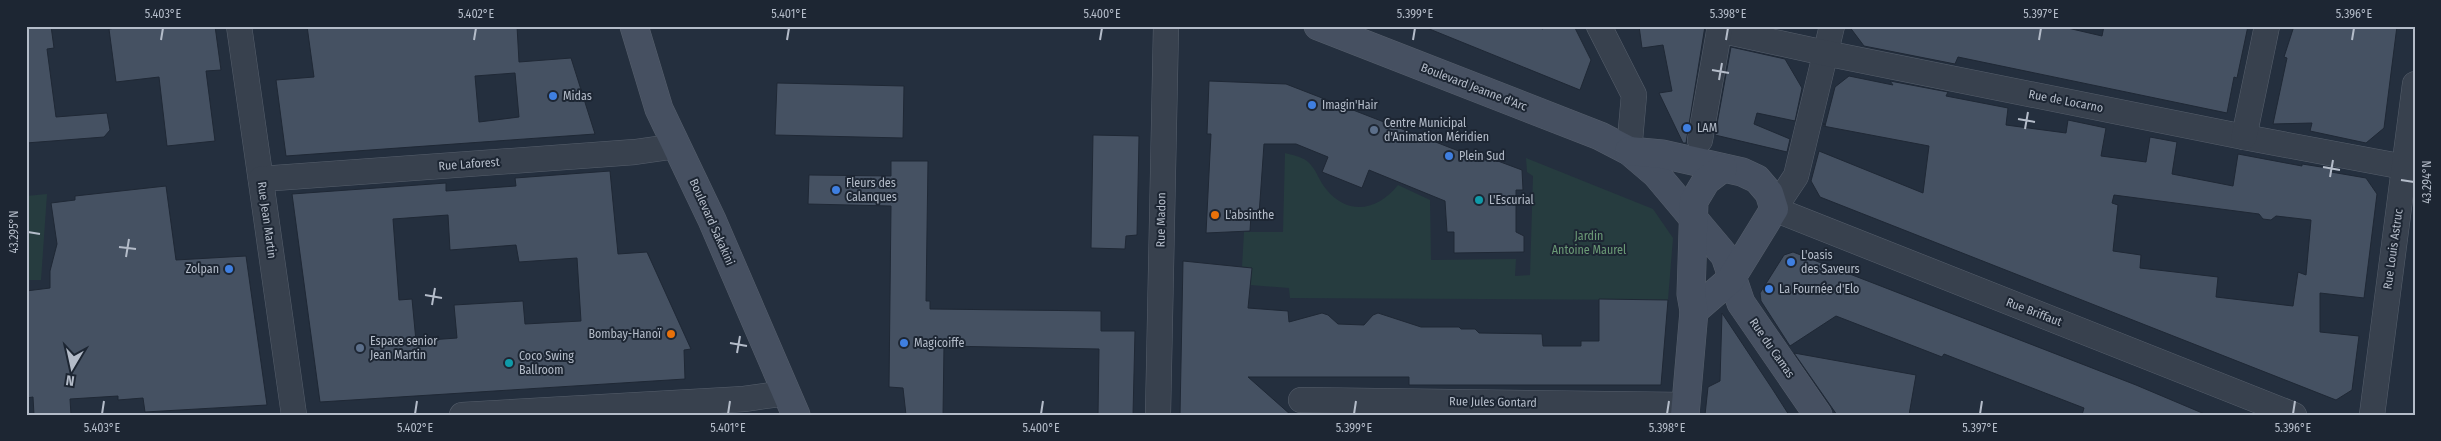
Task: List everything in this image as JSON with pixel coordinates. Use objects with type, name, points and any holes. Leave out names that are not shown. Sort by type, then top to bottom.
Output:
[{"type":"street","name":"Rue Jean Martin","points":[[239,26],[294,415]]},
{"type":"street","name":"Boulevard Sakakini","points":[[634,26],[659,109],[712,220],[792,404]]},
{"type":"street","name":"Rue Madon","points":[[1158,415],[1166,26]]},
{"type":"street","name":"Boulevard Jeanne d'Arc","points":[[1318,26],[1600,136],[1629,151],[1656,174],[1695,222]]},
{"type":"street","points":[[1599,26],[1634,95],[1629,151]]},
{"type":"street","points":[[1694,311],[1731,279],[1796,176],[1832,26]]},
{"type":"street","points":[[2244,137],[2267,26]]},
{"type":"street","points":[[1700,140],[1719,28]]},
{"type":"street","name":"Rue de Locarno","points":[[1719,28],[1826,53],[2244,137],[2409,168]]},
{"type":"street","name":"Rue Louis Astruc","points":[[2372,415],[2409,168],[2415,84]]},
{"type":"street","name":"Rue Laforest","points":[[261,179],[635,152],[677,146]]},
{"type":"street","name":"Boulevard Jeanne d'Arc","points":[[1629,151],[1668,155],[1742,172],[1757,179],[1769,194],[1774,209]]},
{"type":"street","points":[[1685,410],[1694,311],[1691,294],[1695,222],[1694,201],[1706,181],[1723,168]]},
{"type":"street","name":"Rue Briffaut","points":[[1774,209],[2294,415]]},
{"type":"street","name":"Rue du Camas","points":[[1695,222],[1725,256],[1731,279],[1741,304],[1818,415]]},
{"type":"street","points":[[462,415],[744,399],[792,404]]},
{"type":"street","name":"Rue Jules Gontard","points":[[1301,400],[1685,410]]},
{"type":"green space","name":"Jardin Antoine Maurel","points":[[1285,153],[1307,161],[1313,167],[1326,189],[1344,204],[1354,207],[1372,205],[1382,200],[1398,185],[1430,200],[1431,260],[1516,259],[1515,276],[1530,275],[1533,176],[1527,172],[1526,158],[1653,209],[1673,238],[1668,300],[1290,298],[1289,288],[1250,285],[1252,269],[1242,267],[1244,232],[1283,232]]},
{"type":"green space","points":[[47,194],[41,280],[26,280],[26,196]]},
{"type":"building","points":[[26,26],[51,26],[54,48],[47,49],[56,117],[107,113],[110,130],[104,137],[26,143]]},
{"type":"building","points":[[130,26],[215,26],[221,70],[206,71],[215,141],[167,146],[159,77],[116,82],[109,29]]},
{"type":"building","points":[[307,26],[517,26],[519,62],[571,58],[595,134],[286,156],[276,80],[314,77]],"holes":[[[515,73],[519,117],[479,122],[475,76]]]},
{"type":"building","points":[[1422,26],[1533,26],[1543,29],[1544,26],[1574,26],[1591,60],[1580,90]]},
{"type":"building","points":[[1639,26],[1705,26],[1686,143],[1683,143],[1659,93],[1672,91],[1663,45],[1642,48]]},
{"type":"building","points":[[1849,26],[2059,26],[2102,36],[2104,26],[2248,26],[2237,78],[2234,77],[2227,113],[1958,57],[1955,64],[1864,46]]},
{"type":"building","points":[[2294,26],[2397,26],[2384,128],[2366,143],[2310,131],[2312,123],[2273,124],[2287,58],[2284,57]]},
{"type":"building","points":[[1731,47],[1785,59],[1802,88],[1795,121],[1757,113],[1754,124],[1790,139],[1787,152],[1715,135]]},
{"type":"building","points":[[1849,76],[1893,85],[1890,81],[1948,92],[1946,96],[2008,108],[2006,125],[2066,133],[2068,120],[2106,128],[2101,156],[2146,162],[2150,137],[2177,142],[2172,174],[2233,186],[2238,154],[2302,166],[2302,164],[2334,169],[2331,172],[2366,178],[2377,194],[2364,298],[2320,293],[2320,332],[2359,336],[2352,390],[2336,400],[1820,197],[1811,181],[1819,151],[1923,193],[1929,146],[1823,126],[1824,123],[1825,126],[1835,87]],"holes":[[[2114,195],[2259,214],[2263,219],[2271,220],[2276,216],[2311,220],[2306,275],[2298,272],[2293,306],[2216,297],[2218,277],[2140,268],[2141,255],[2113,251],[2118,205],[2112,203]]]},
{"type":"building","points":[[1209,81],[1286,84],[1469,155],[1471,151],[1522,170],[1523,190],[1516,190],[1516,232],[1524,236],[1524,252],[1454,253],[1454,232],[1447,232],[1445,201],[1369,170],[1362,188],[1322,172],[1328,157],[1296,144],[1264,144],[1259,215],[1251,215],[1250,231],[1206,233],[1211,134],[1207,134]]},
{"type":"building","points":[[777,83],[904,86],[903,138],[775,135]]},
{"type":"building","points":[[1093,135],[1139,136],[1137,235],[1126,236],[1125,249],[1091,248]]},
{"type":"building","points":[[891,161],[928,161],[926,301],[930,301],[930,309],[1101,311],[1101,331],[1135,331],[1133,415],[1098,415],[1099,349],[944,346],[943,415],[906,415],[903,388],[889,387],[891,206],[808,204],[809,175],[891,176]]},
{"type":"building","points":[[610,171],[618,254],[647,252],[691,349],[684,350],[685,379],[320,402],[292,194],[446,183],[446,191],[516,186],[515,178]],"holes":[[[448,215],[450,250],[516,245],[519,262],[577,258],[581,321],[525,324],[523,301],[454,305],[457,338],[416,341],[412,299],[399,300],[393,219]]]},
{"type":"building","points":[[166,186],[176,260],[246,256],[267,405],[145,412],[143,398],[118,400],[118,396],[70,399],[71,415],[34,415],[33,397],[26,398],[26,291],[50,288],[50,271],[57,244],[51,203],[75,200],[75,196]]},
{"type":"building","points":[[1793,252],[2136,385],[2207,415],[2082,415],[2084,408],[1944,354],[1942,357],[1836,316],[1790,346],[1761,301],[1760,293],[1784,255]]},
{"type":"building","points":[[1183,261],[1252,268],[1248,308],[1288,311],[1289,322],[1322,313],[1328,315],[1338,324],[1364,325],[1373,315],[1378,313],[1421,327],[1459,327],[1461,329],[1475,329],[1479,333],[1542,334],[1543,346],[1581,346],[1581,341],[1599,341],[1599,299],[1668,300],[1661,385],[1409,385],[1409,377],[1248,377],[1291,415],[1180,415]]},
{"type":"building","points":[[1722,313],[1789,415],[1705,415],[1708,387],[1720,381]]},
{"type":"building","points":[[1794,353],[1916,375],[1909,415],[1837,415]]},
{"type":"place","name":"Midas","points":[[553,96]]},
{"type":"place","name":"Imagin'Hair","points":[[1312,105]]},
{"type":"place","name":"LAM","points":[[1687,128]]},
{"type":"place","name":"Centre Municipal d'Animation Méridien","points":[[1374,130]]},
{"type":"place","name":"Plein Sud","points":[[1449,156]]},
{"type":"place","name":"Fleurs des Calanques","points":[[836,190]]},
{"type":"place","name":"L'Escurial","points":[[1479,200]]},
{"type":"place","name":"L'absinthe","points":[[1215,215]]},
{"type":"place","name":"L'oasis des Saveurs","points":[[1791,262]]},
{"type":"place","name":"Zolpan","points":[[229,269]]},
{"type":"place","name":"La Fournée d'Elo","points":[[1769,289]]},
{"type":"place","name":"Bombay-Hanoï","points":[[671,334]]},
{"type":"place","name":"Magicoiffe","points":[[904,343]]},
{"type":"place","name":"Espace senior Jean Martin","points":[[360,348]]},
{"type":"place","name":"Coco Swing Ballroom","points":[[509,363]]}]
